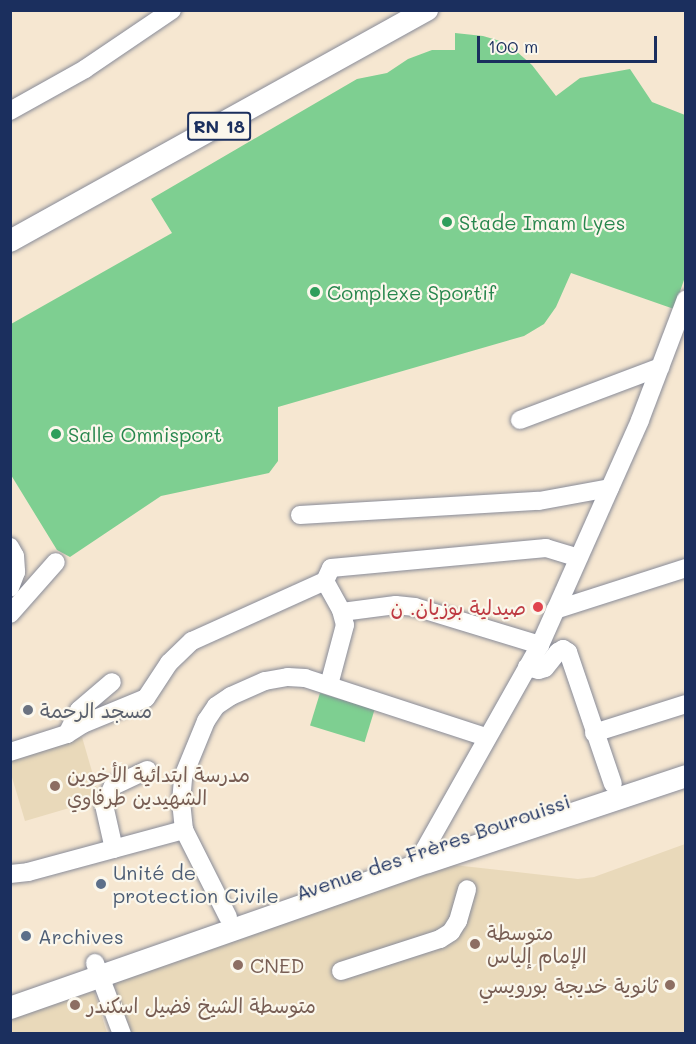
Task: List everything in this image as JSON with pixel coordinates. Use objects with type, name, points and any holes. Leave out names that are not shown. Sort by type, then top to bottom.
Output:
[{"type":"main road","name":"RN 18","points":[[10,241],[427,10]]},
{"type":"main road","name":"Avenue des Frères Bourouissi","points":[[10,992],[98,970],[228,917],[427,856],[613,784],[686,761]]},
{"type":"main road","points":[[10,1008],[98,970],[427,856],[686,776]]},
{"type":"street","points":[[10,111],[85,69],[172,10]]},
{"type":"street","points":[[427,856],[486,737],[540,645],[610,488],[685,301]]},
{"type":"street","points":[[520,420],[660,368]]},
{"type":"street","points":[[300,515],[538,501],[610,488]]},
{"type":"street","points":[[10,547],[15,556],[16,572],[10,588]]},
{"type":"street","points":[[10,752],[67,734],[83,724],[146,698],[169,663],[192,641],[325,581],[331,568],[546,548],[578,558]]},
{"type":"street","points":[[10,614],[56,562]]},
{"type":"street","points":[[555,610],[686,568]]},
{"type":"street","points":[[325,581],[342,612],[345,625],[329,685]]},
{"type":"street","points":[[342,612],[379,606],[415,608],[540,645]]},
{"type":"street","points":[[527,667],[539,670],[545,668],[558,652],[563,649],[568,652],[613,784]]},
{"type":"street","points":[[228,917],[184,830],[181,802],[183,777],[206,722],[216,706],[231,696],[279,678],[305,678],[486,737]]},
{"type":"street","points":[[67,734],[79,710],[112,682]]},
{"type":"street","points":[[594,732],[686,704]]},
{"type":"street","points":[[114,849],[105,805],[114,786],[148,770]]},
{"type":"street","points":[[10,874],[28,872],[184,830]]},
{"type":"street","points":[[341,971],[440,939],[451,932],[458,921],[466,889]]},
{"type":"street","points":[[98,970],[122,1034]]},
{"type":"shaded area","name":"مدرسة ابتدائية الأخوين الشهيدين طرفاوي","points":[[82,737],[100,799],[25,821],[11,774],[11,758]]},
{"type":"shaded area","name":"متوسطة الإمام إلياس","points":[[685,844],[685,1033],[130,1033],[112,988],[115,980],[454,865],[578,879],[594,877]]},
{"type":"shaded area","name":"متوسطة الشيخ فضيل اسكندر","points":[[94,991],[107,1033],[11,1033],[10,1018]]},
{"type":"green space","name":"Complexe Sportif","points":[[455,33],[483,36],[507,43],[532,65],[556,96],[580,78],[630,69],[652,102],[685,115],[685,277],[674,309],[571,273],[556,307],[544,324],[524,336],[278,407],[278,461],[269,473],[161,496],[70,557],[57,550],[11,475],[11,324],[172,233],[151,199],[357,79],[387,73],[408,59],[432,50],[455,50]]},
{"type":"green space","points":[[320,693],[375,710],[365,742],[310,726]]},
{"type":"place","name":"Stade Imam Lyes","points":[[447,222]]},
{"type":"place","name":"Complexe Sportif","points":[[315,292]]},
{"type":"place","name":"Salle Omnisport","points":[[56,434]]},
{"type":"place","name":"صيدلية بوزيان. ن","points":[[538,607]]},
{"type":"place","name":"مسجد الرحمة","points":[[28,710]]},
{"type":"place","name":"مدرسة ابتدائية الأخوين الشهيدين طرفاوي","points":[[55,786]]},
{"type":"place","name":"Unité de protection Civile","points":[[101,884]]},
{"type":"place","name":"Archives","points":[[26,936]]},
{"type":"place","name":"متوسطة الإمام إلياس","points":[[475,944]]},
{"type":"place","name":"CNED","points":[[238,965]]},
{"type":"place","name":"ثانوية خديجة بورويسي","points":[[670,985]]},
{"type":"place","name":"متوسطة الشيخ فضيل اسكندر","points":[[75,1005]]}]
